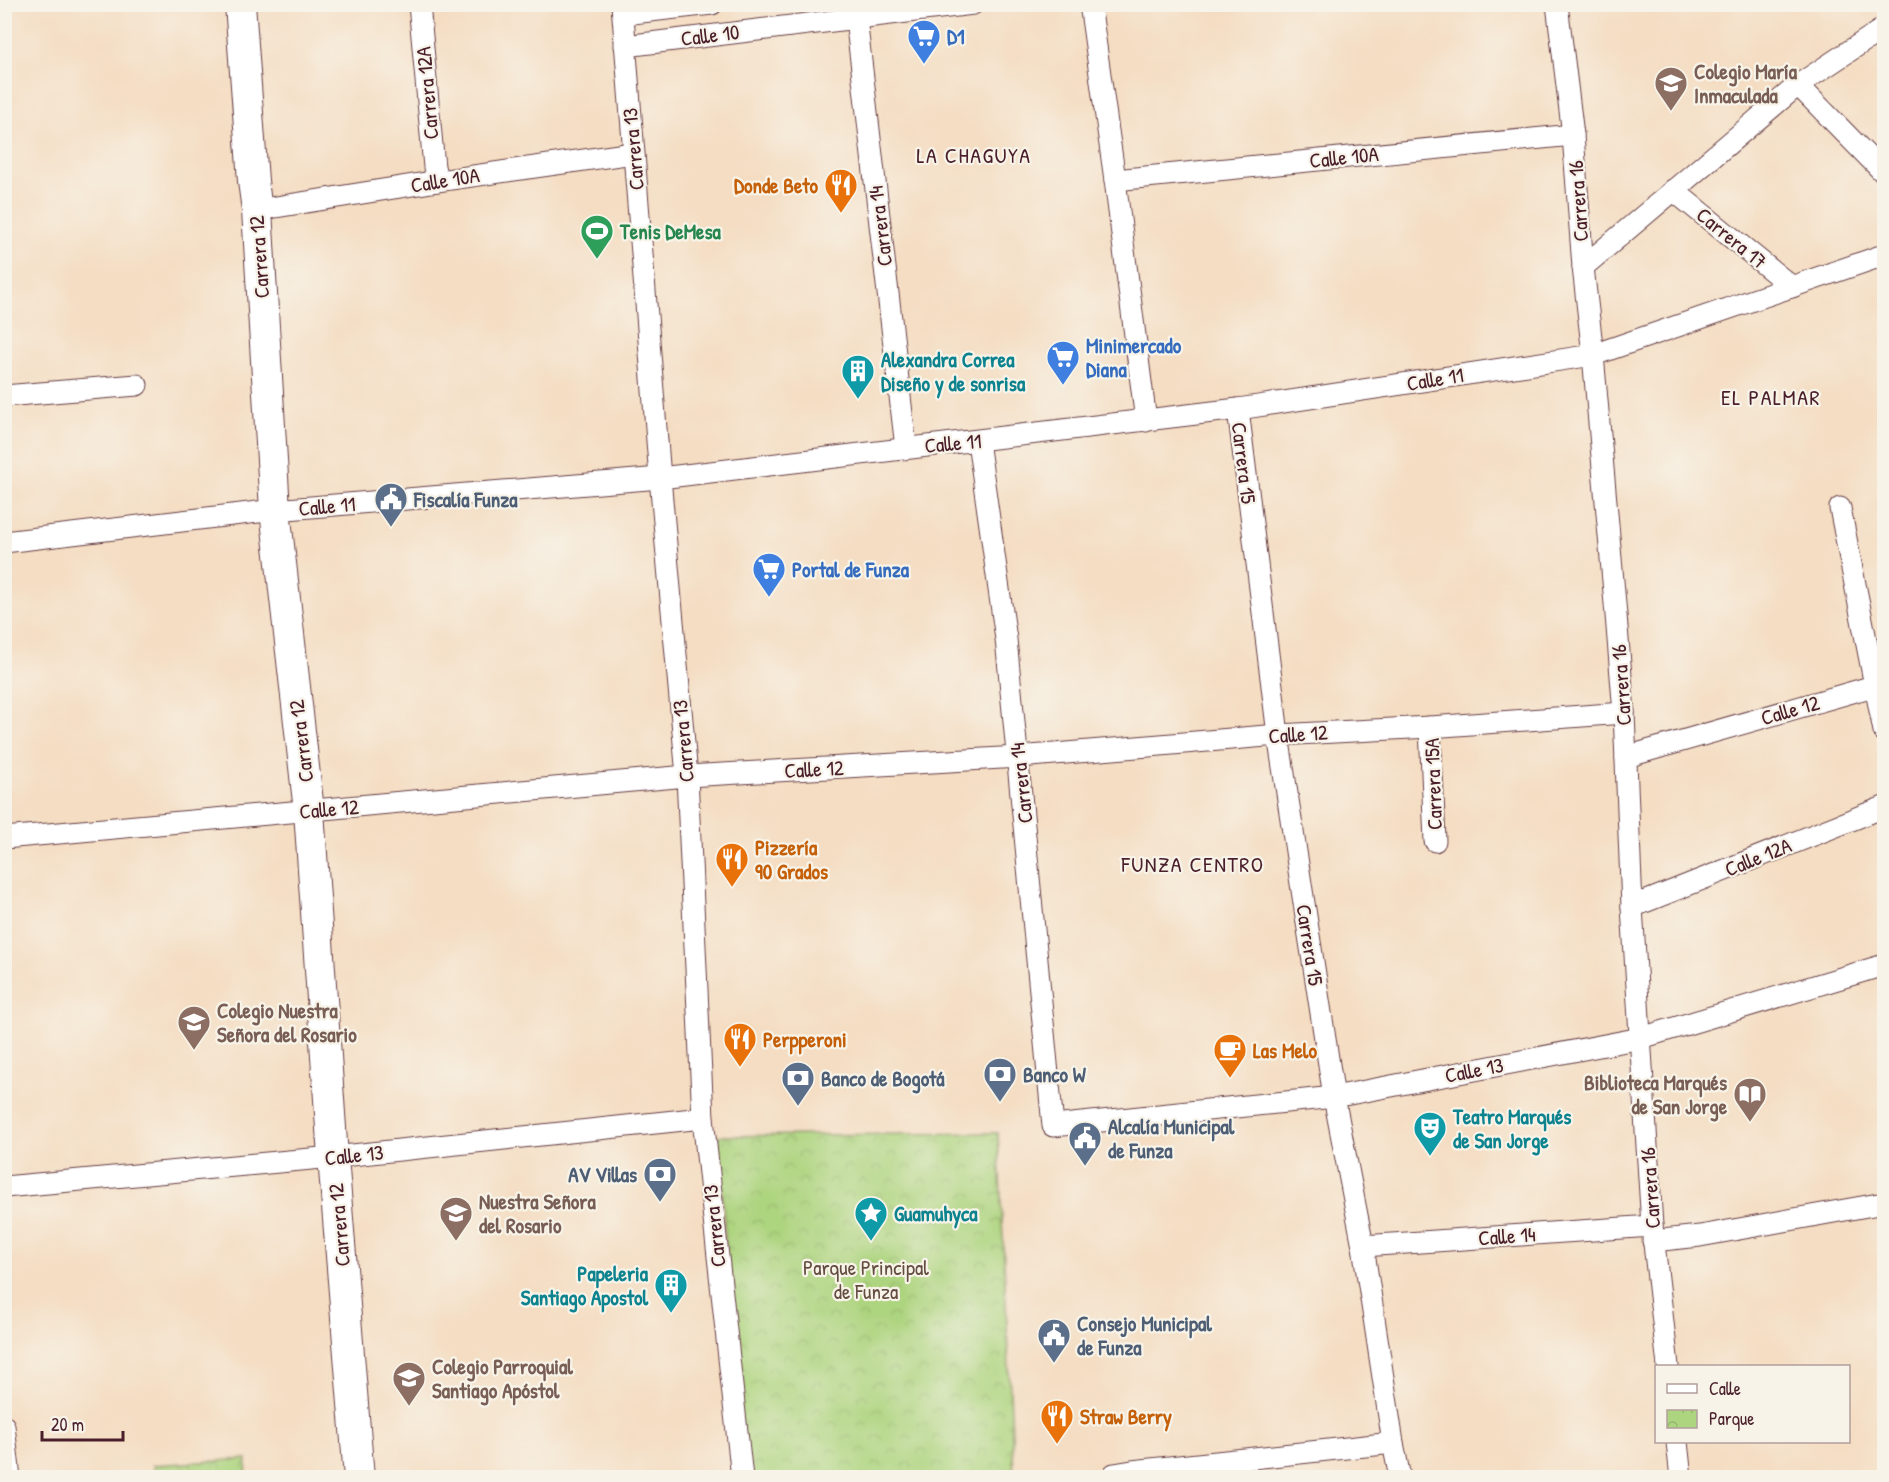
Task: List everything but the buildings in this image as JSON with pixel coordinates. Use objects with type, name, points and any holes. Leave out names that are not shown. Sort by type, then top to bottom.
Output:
[{"type":"main road","name":"Carrera 12","points":[[240,4],[257,210],[275,510],[309,811],[333,1157],[359,1478]]},
{"type":"street","name":"Carrera 12A","points":[[419,4],[438,181]]},
{"type":"street","name":"Calle 10","points":[[622,9],[712,4]]},
{"type":"street","name":"Calle 10","points":[[625,45],[854,11],[974,4]]},
{"type":"street","points":[[1090,4],[1146,421]]},
{"type":"street","name":"Carrera 16","points":[[1557,4],[1573,135],[1624,713],[1632,907],[1653,1234],[1668,1365]]},
{"type":"street","name":"Carrera 13","points":[[622,9],[687,776],[702,1118],[742,1478]]},
{"type":"street","name":"Carrera 14","points":[[854,11],[906,448]]},
{"type":"street","points":[[1583,267],[1798,86],[1884,28]]},
{"type":"street","points":[[1798,86],[1884,173]]},
{"type":"street","name":"Calle 10A","points":[[1115,180],[1573,135]]},
{"type":"street","name":"Calle 10A","points":[[257,210],[633,153]]},
{"type":"street","name":"Carrera 17","points":[[1673,190],[1792,287]]},
{"type":"street","name":"Calle 11","points":[[4,542],[275,510],[660,478],[978,441],[1238,409],[1593,355],[1884,255]]},
{"type":"street","points":[[4,396],[137,385]]},
{"type":"street","name":"Carrera 15","points":[[1238,409],[1278,735],[1334,1097],[1363,1246],[1392,1443],[1400,1478]]},
{"type":"street","name":"Carrera 14","points":[[978,441],[1006,639],[1053,1126]]},
{"type":"street","points":[[1840,508],[1880,684],[1884,731]]},
{"type":"street","name":"Calle 12","points":[[1626,757],[1880,684]]},
{"type":"street","name":"Calle 12","points":[[4,838],[687,776],[1018,757],[1278,735],[1624,713]]},
{"type":"street","name":"Carrera 15A","points":[[1430,727],[1435,841]]},
{"type":"street","name":"Calle 12A","points":[[1632,907],[1884,807]]},
{"type":"street","name":"Calle 13","points":[[1053,1126],[1334,1097],[1641,1038],[1884,965]]},
{"type":"street","name":"Calle 13","points":[[4,1187],[333,1157],[702,1118]]},
{"type":"street","name":"Calle 14","points":[[1363,1246],[1653,1234],[1700,1236],[1884,1203]]},
{"type":"street","points":[[4,1426],[10,1478]]},
{"type":"street","points":[[1114,1476],[1392,1443]]},
{"type":"street","points":[[1677,1443],[1681,1478]]},
{"type":"green space","name":"Parque Principal de Funza","points":[[998,1133],[1014,1477],[742,1477],[718,1136]]},
{"type":"green space","points":[[247,1459],[246,1477],[156,1477],[153,1465]]},
{"type":"place","name":"D1","points":[[924,65]]},
{"type":"place","name":"Colegio María Inmaculada","points":[[1671,112]]},
{"type":"place","name":"Donde Beto","points":[[841,214]]},
{"type":"place","name":"Tenis DeMesa","points":[[597,260]]},
{"type":"place","name":"Minimercado Diana","points":[[1063,386]]},
{"type":"place","name":"Alexandra Correa Diseño y de sonrisa","points":[[858,400]]},
{"type":"place","name":"Fiscalía Funza","points":[[391,528]]},
{"type":"place","name":"Portal de Funza","points":[[769,598]]},
{"type":"place","name":"Pizzería 90 Grados","points":[[732,888]]},
{"type":"place","name":"Colegio Nuestra Señora del Rosario","points":[[194,1051]]},
{"type":"place","name":"Perpperoni","points":[[740,1068]]},
{"type":"place","name":"Las Melo","points":[[1230,1079]]},
{"type":"place","name":"Banco W","points":[[1000,1103]]},
{"type":"place","name":"Banco de Bogotá","points":[[798,1107]]},
{"type":"place","name":"Biblioteca Marqués de San Jorge","points":[[1750,1123]]},
{"type":"place","name":"Teatro Marqués de San Jorge","points":[[1430,1157]]},
{"type":"place","name":"Alcalía Municipal de Funza","points":[[1085,1167]]},
{"type":"place","name":"AV Villas","points":[[660,1203]]},
{"type":"place","name":"Nuestra Señora del Rosario","points":[[456,1242]]},
{"type":"place","name":"Guamuhyca","points":[[871,1242]]},
{"type":"place","name":"Papeleria Santiago Apostol","points":[[671,1314]]},
{"type":"place","name":"Consejo Municipal de Funza","points":[[1054,1364]]},
{"type":"place","name":"Colegio Parroquial Santiago Apóstol","points":[[409,1407]]},
{"type":"place","name":"Straw Berry","points":[[1057,1445]]},
{"type":"district","name":"LA CHAGUYA","points":[[974,155]]},
{"type":"district","name":"EL PALMAR","points":[[1771,397]]},
{"type":"district","name":"FUNZA CENTRO","points":[[1193,864]]}]
